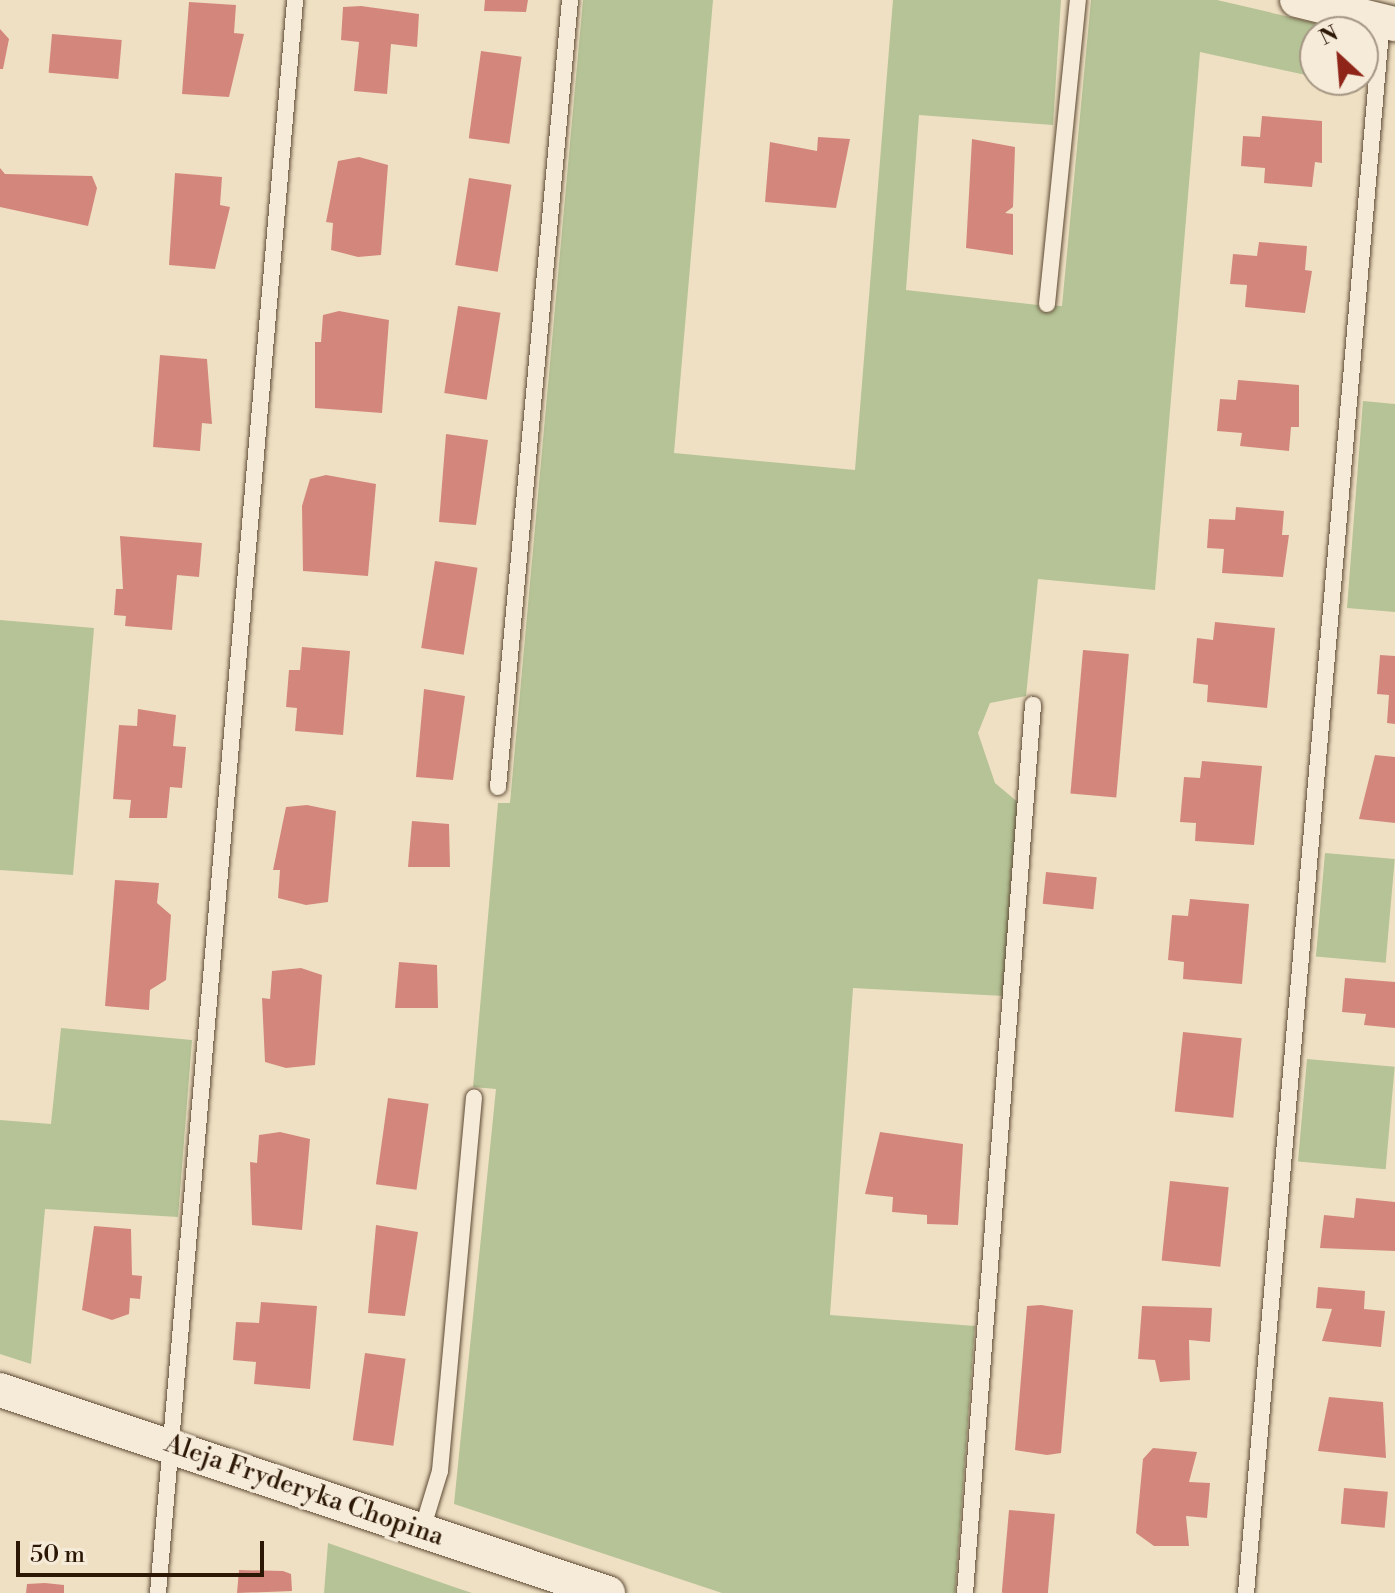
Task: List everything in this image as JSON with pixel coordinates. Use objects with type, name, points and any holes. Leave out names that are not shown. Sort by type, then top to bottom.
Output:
[{"type":"street","points":[[1297,0],[1375,15]]},
{"type":"street","name":"Aleja Fryderyka Chopina","points":[[0,1390],[608,1593]]},
{"type":"lane","points":[[158,1593],[295,0]]},
{"type":"lane","points":[[498,787],[570,0]]},
{"type":"lane","points":[[1047,304],[1078,0]]},
{"type":"lane","points":[[1246,1593],[1375,15]]},
{"type":"lane","points":[[965,1593],[1033,705]]},
{"type":"lane","points":[[422,1530],[440,1471],[474,1098]]},
{"type":"green space","points":[[583,0],[713,0],[674,453],[855,470],[893,0],[1061,0],[1053,125],[919,115],[906,290],[1038,305],[1062,306],[1091,0],[1217,0],[1299,19],[1299,74],[1200,52],[1155,590],[1038,579],[1026,696],[990,703],[978,733],[995,783],[1020,804],[1004,996],[853,988],[830,1315],[975,1326],[955,1593],[722,1593],[454,1504],[496,1089],[473,1087],[498,803],[510,803]]},
{"type":"green space","points":[[1363,401],[1395,404],[1395,612],[1347,608]]},
{"type":"green space","points":[[0,620],[94,628],[73,875],[0,870]]},
{"type":"green space","points":[[1325,853],[1395,859],[1386,963],[1316,957]]},
{"type":"green space","points":[[61,1028],[192,1040],[178,1217],[45,1209],[31,1364],[0,1354],[0,1120],[51,1124]]},
{"type":"green space","points":[[1307,1059],[1395,1067],[1386,1169],[1298,1162]]},
{"type":"green space","points":[[328,1543],[454,1587],[472,1593],[324,1593]]},
{"type":"building","points":[[485,0],[528,0],[526,12],[484,11]]},
{"type":"building","points":[[189,2],[236,5],[234,33],[244,34],[229,97],[182,94]]},
{"type":"building","points":[[361,6],[419,14],[417,47],[391,44],[387,94],[354,91],[359,42],[341,40],[343,7]]},
{"type":"building","points":[[0,29],[9,39],[3,69],[0,69]]},
{"type":"building","points":[[52,34],[122,40],[118,79],[49,73]]},
{"type":"building","points":[[481,51],[522,57],[509,144],[469,138]]},
{"type":"building","points":[[1262,116],[1322,121],[1322,163],[1315,162],[1312,187],[1264,183],[1265,168],[1241,166],[1243,136],[1260,137]]},
{"type":"building","points":[[818,137],[850,139],[836,208],[765,202],[770,142],[817,151]]},
{"type":"building","points":[[972,139],[1015,147],[1013,207],[1005,213],[1013,214],[1013,255],[966,248]]},
{"type":"building","points":[[359,157],[388,165],[381,255],[358,257],[331,250],[333,223],[326,222],[338,161]]},
{"type":"building","points":[[0,168],[5,174],[92,176],[97,188],[88,226],[0,207]]},
{"type":"building","points":[[175,173],[222,177],[220,205],[230,207],[215,269],[169,265]]},
{"type":"building","points":[[469,178],[511,185],[498,272],[455,265]]},
{"type":"building","points":[[1259,242],[1307,246],[1305,270],[1312,271],[1305,313],[1245,307],[1247,285],[1230,284],[1233,254],[1257,256]]},
{"type":"building","points":[[458,306],[500,313],[487,400],[444,393]]},
{"type":"building","points":[[339,311],[389,320],[382,413],[315,408],[315,342],[321,342],[323,315]]},
{"type":"building","points":[[160,355],[207,359],[212,424],[202,423],[200,451],[153,447]]},
{"type":"building","points":[[1238,380],[1299,385],[1299,427],[1291,427],[1289,451],[1240,446],[1242,433],[1217,431],[1220,399],[1236,400]]},
{"type":"building","points":[[446,434],[488,440],[476,525],[439,522]]},
{"type":"building","points":[[326,475],[376,484],[368,576],[303,571],[302,506],[310,479]]},
{"type":"building","points":[[1236,507],[1284,511],[1282,535],[1289,535],[1283,577],[1222,573],[1224,549],[1207,548],[1209,519],[1235,520]]},
{"type":"building","points":[[120,536],[202,543],[199,577],[177,575],[172,630],[125,626],[126,616],[114,615],[116,589],[123,589]]},
{"type":"building","points":[[435,561],[477,568],[464,655],[421,648]]},
{"type":"building","points":[[1215,622],[1275,628],[1267,708],[1207,702],[1208,685],[1193,683],[1197,638],[1213,640]]},
{"type":"building","points":[[302,647],[350,651],[343,735],[295,731],[297,708],[286,707],[289,670],[300,670]]},
{"type":"building","points":[[1083,650],[1129,654],[1116,797],[1070,793]]},
{"type":"building","points":[[1380,655],[1395,656],[1395,724],[1387,723],[1389,695],[1377,694]]},
{"type":"building","points":[[424,689],[465,696],[453,780],[416,777]]},
{"type":"building","points":[[138,709],[176,715],[173,746],[186,747],[182,788],[170,787],[167,818],[129,818],[131,800],[113,799],[119,725],[137,726]]},
{"type":"building","points":[[1375,755],[1395,757],[1395,823],[1359,819]]},
{"type":"building","points":[[1202,761],[1262,766],[1254,845],[1195,841],[1196,823],[1180,822],[1184,777],[1200,778]]},
{"type":"building","points":[[307,805],[336,811],[328,902],[306,905],[278,898],[280,870],[273,870],[286,807]]},
{"type":"building","points":[[412,821],[449,824],[450,867],[408,867]]},
{"type":"building","points":[[1046,872],[1097,877],[1093,909],[1043,904]]},
{"type":"building","points":[[115,880],[159,883],[157,903],[171,915],[166,980],[150,990],[149,1010],[105,1006]]},
{"type":"building","points":[[1190,899],[1249,904],[1242,984],[1183,979],[1184,962],[1168,960],[1172,915],[1188,916]]},
{"type":"building","points":[[399,962],[437,965],[438,1008],[395,1008]]},
{"type":"building","points":[[301,968],[322,975],[315,1065],[286,1068],[265,1062],[262,998],[270,999],[272,971]]},
{"type":"building","points":[[1345,978],[1395,982],[1395,1028],[1364,1025],[1366,1014],[1342,1012]]},
{"type":"building","points":[[1183,1032],[1242,1038],[1233,1118],[1175,1112]]},
{"type":"building","points":[[388,1098],[429,1104],[416,1190],[376,1184]]},
{"type":"building","points":[[280,1132],[310,1139],[302,1230],[252,1225],[250,1162],[257,1163],[259,1135]]},
{"type":"building","points":[[880,1132],[963,1144],[958,1225],[927,1224],[927,1215],[892,1212],[893,1197],[865,1194]]},
{"type":"building","points":[[1170,1181],[1229,1187],[1220,1267],[1162,1261]]},
{"type":"building","points":[[1356,1198],[1395,1202],[1395,1251],[1320,1248],[1324,1215],[1354,1218]]},
{"type":"building","points":[[376,1225],[418,1232],[405,1316],[368,1313]]},
{"type":"building","points":[[94,1226],[131,1229],[132,1275],[142,1276],[140,1299],[130,1298],[129,1314],[112,1320],[82,1310]]},
{"type":"building","points":[[1318,1287],[1365,1291],[1364,1309],[1385,1311],[1381,1347],[1322,1341],[1332,1309],[1316,1308]]},
{"type":"building","points":[[261,1302],[317,1306],[310,1389],[254,1384],[256,1362],[233,1360],[236,1322],[259,1323]]},
{"type":"building","points":[[1027,1306],[1073,1310],[1061,1453],[1047,1455],[1015,1450]]},
{"type":"building","points":[[1142,1306],[1212,1308],[1210,1342],[1189,1340],[1190,1380],[1160,1382],[1155,1360],[1138,1359]]},
{"type":"building","points":[[365,1353],[406,1359],[393,1446],[353,1440]]},
{"type":"building","points":[[1329,1397],[1383,1402],[1386,1458],[1318,1451]]},
{"type":"building","points":[[1153,1448],[1197,1452],[1189,1482],[1210,1483],[1207,1518],[1186,1516],[1189,1546],[1154,1546],[1136,1533],[1143,1459]]},
{"type":"building","points":[[1344,1488],[1388,1492],[1385,1528],[1341,1524]]},
{"type":"building","points":[[1009,1510],[1055,1514],[1048,1593],[1002,1593]]},
{"type":"building","points":[[239,1570],[291,1574],[292,1591],[237,1593]]},
{"type":"building","points":[[27,1584],[64,1585],[64,1593],[26,1593]]}]
